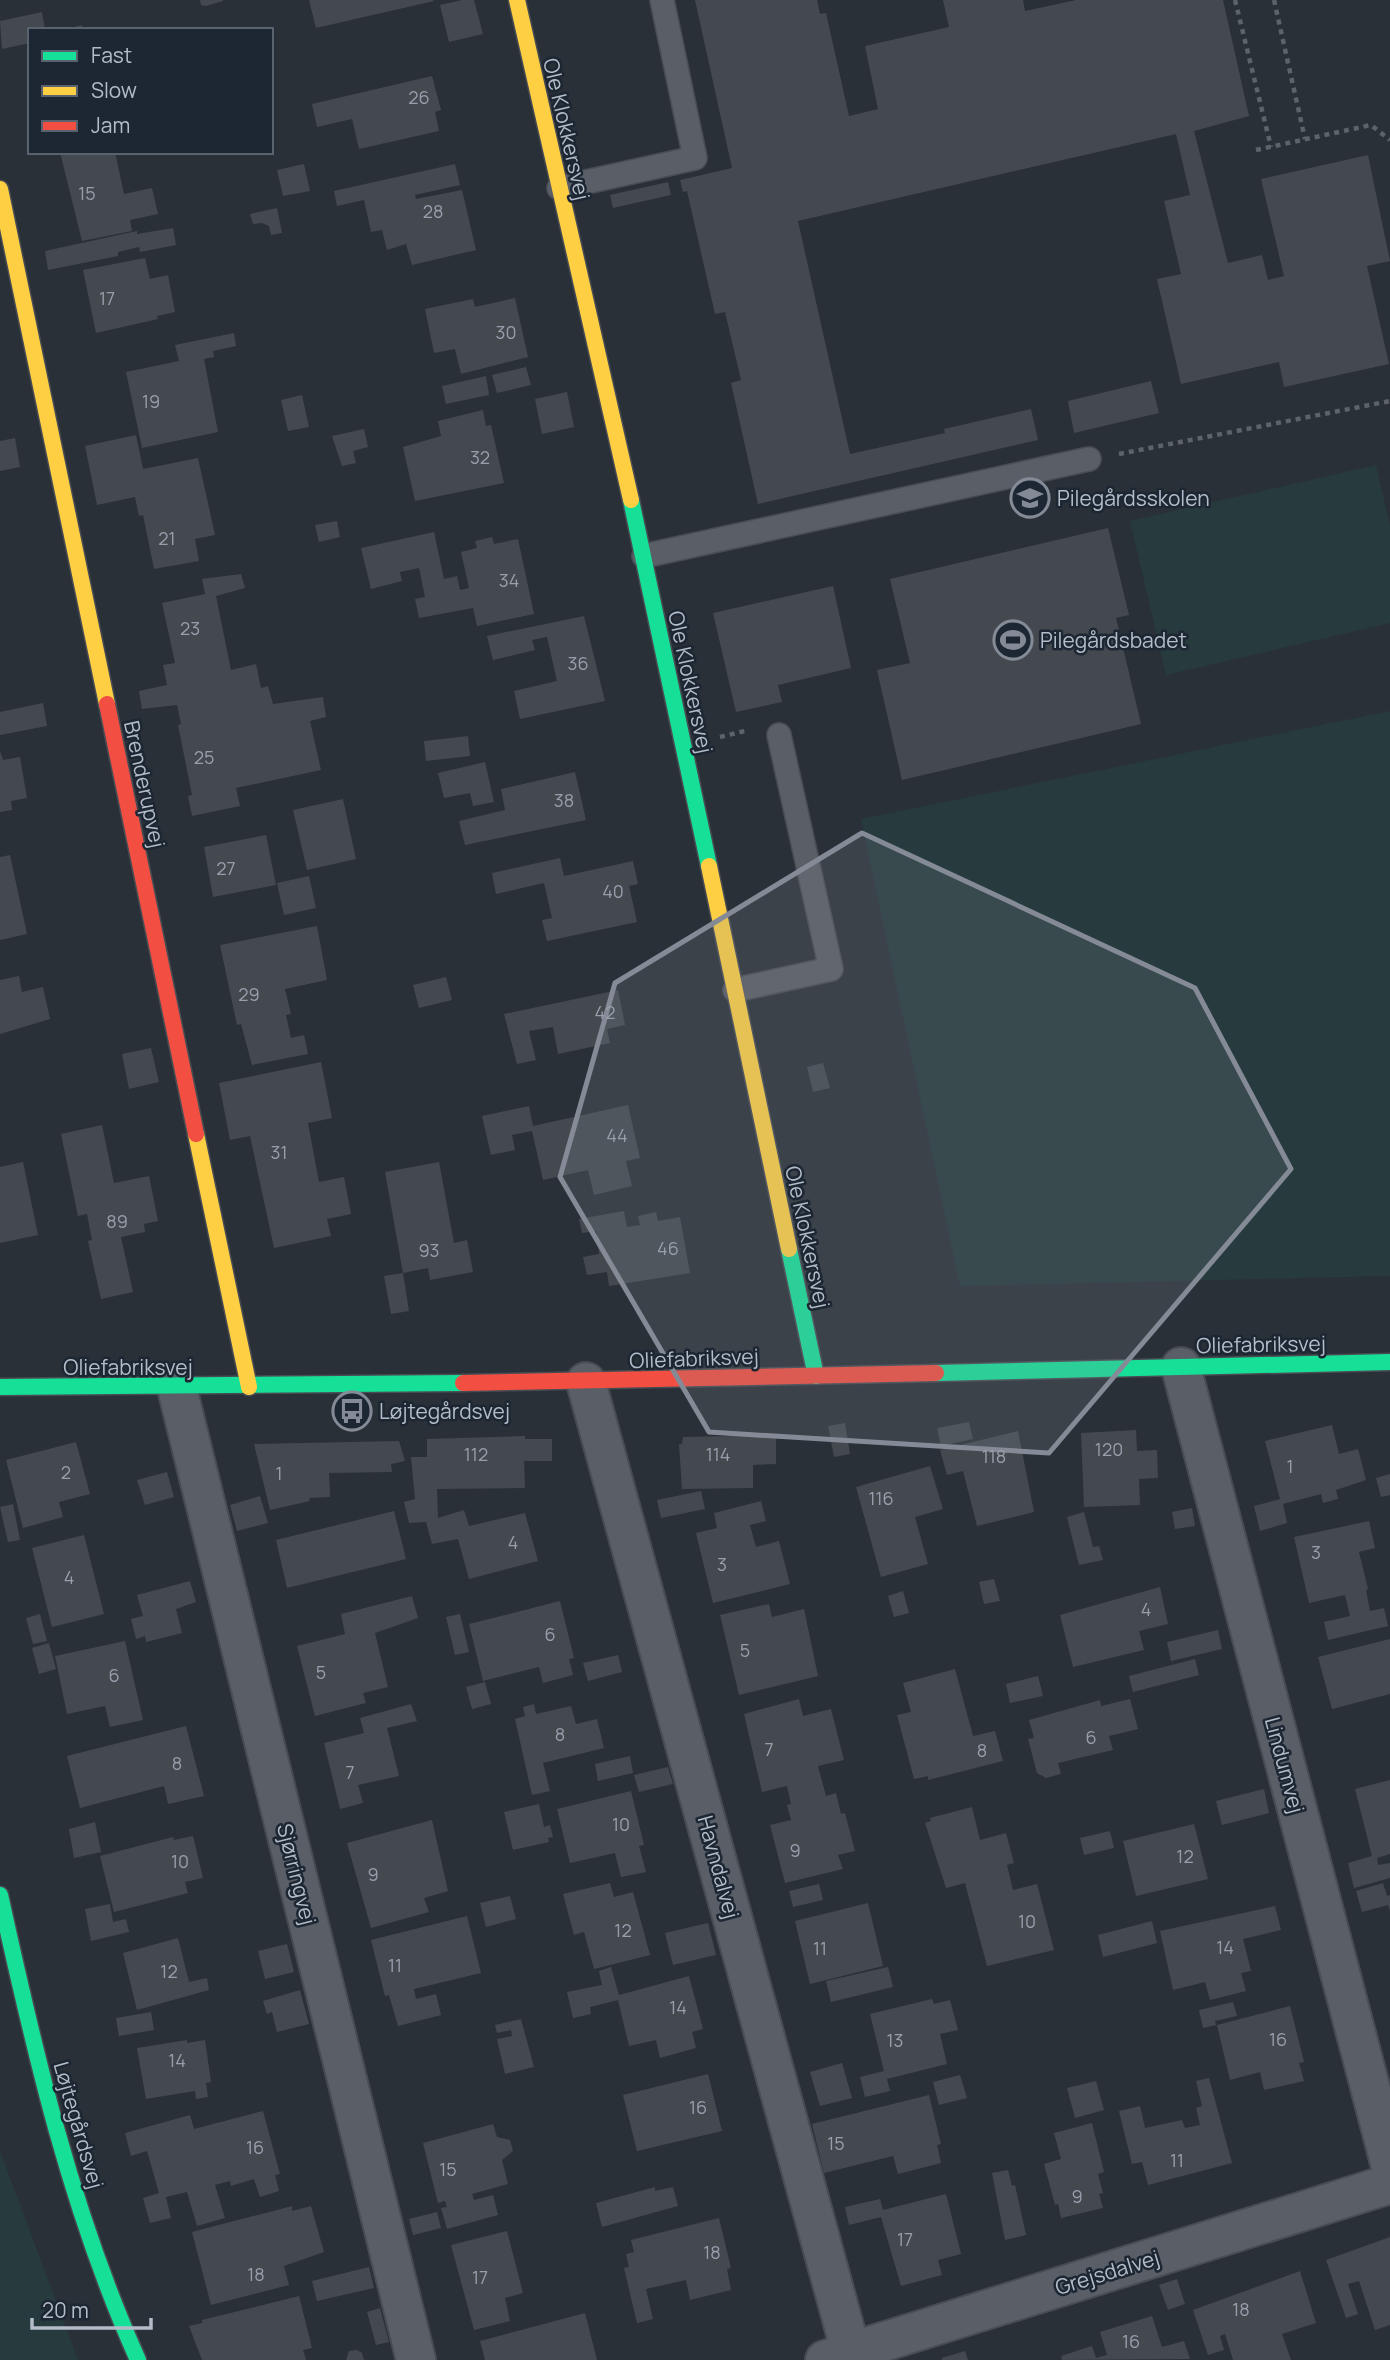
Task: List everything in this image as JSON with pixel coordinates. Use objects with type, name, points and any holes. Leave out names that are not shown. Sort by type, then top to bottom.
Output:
[{"type":"street","name":"Ole Klokkersvej","points":[[517,0],[643,556],[816,1376]]},
{"type":"street","name":"Brenderupvej","points":[[0,189],[249,1387]]},
{"type":"street","name":"Oliefabriksvej","points":[[0,1387],[177,1388],[586,1382],[1390,1362]]},
{"type":"street","name":"Lindumvej","points":[[1181,1367],[1390,2163]]},
{"type":"street","name":"Havndalvej","points":[[586,1382],[838,2356]]},
{"type":"street","name":"Sjørringvej","points":[[177,1388],[416,2360]]},
{"type":"street","name":"Løjtegårdsvej","points":[[0,1895],[44,2084],[63,2151],[96,2257],[138,2360]]},
{"type":"street","name":"Grejsdalvej","points":[[838,2356],[1390,2184]]},
{"type":"lane","points":[[559,188],[695,158],[662,0]]},
{"type":"lane","points":[[643,556],[1089,459]]},
{"type":"lane","points":[[735,990],[831,969],[779,735]]},
{"type":"path","points":[[1235,0],[1271,147]]},
{"type":"path","points":[[1274,0],[1305,139]]},
{"type":"path","points":[[1256,150],[1371,125],[1390,140]]},
{"type":"path","points":[[1089,459],[1390,401]]},
{"type":"path","points":[[683,745],[777,724],[779,735]]},
{"type":"highlighted area","points":[[862,833],[1195,988],[1291,1169],[1049,1453],[709,1432],[560,1177],[615,983]]},
{"type":"green space","points":[[1376,465],[1390,526],[1390,623],[1166,675],[1130,521]]},
{"type":"green space","points":[[1390,711],[1390,1276],[960,1286],[861,819]]},
{"type":"green space","points":[[0,2151],[78,2360],[0,2360]]},
{"type":"building","points":[[200,0],[223,1],[206,6],[201,5]]},
{"type":"building","points":[[309,0],[433,0],[434,1],[316,28]]},
{"type":"building","points":[[474,0],[483,34],[449,42],[440,5]]},
{"type":"building","points":[[695,0],[817,0],[820,14],[826,13],[849,116],[878,109],[865,46],[949,27],[943,0],[1023,0],[1025,11],[1076,0],[1223,0],[1249,116],[1194,131],[1228,263],[1262,255],[1268,280],[1284,276],[1261,179],[1368,155],[1390,261],[1367,266],[1389,364],[1284,387],[1279,362],[1181,384],[1157,279],[1181,274],[1164,201],[1190,195],[1176,134],[798,221],[850,454],[945,433],[944,429],[1031,409],[1038,440],[758,504],[731,383],[741,380],[725,312],[715,314],[687,191],[683,192],[680,180],[732,168]]},
{"type":"building","points":[[42,12],[45,28],[28,28],[28,43],[2,49],[0,21]]},
{"type":"building","points":[[432,76],[441,110],[435,112],[439,131],[359,149],[352,119],[317,127],[312,104]]},
{"type":"building","points":[[60,154],[115,154],[124,194],[152,188],[158,214],[130,220],[132,231],[82,241]]},
{"type":"building","points":[[304,164],[310,191],[283,196],[277,170]]},
{"type":"building","points":[[455,164],[460,185],[415,195],[416,199],[462,190],[476,250],[412,265],[406,244],[387,250],[382,230],[371,232],[364,200],[337,206],[334,191]]},
{"type":"building","points":[[668,182],[671,195],[613,208],[610,195]]},
{"type":"building","points":[[277,208],[282,233],[271,235],[269,226],[262,223],[253,224],[250,214]]},
{"type":"building","points":[[173,228],[176,245],[140,252],[139,247],[118,252],[118,256],[48,270],[45,251],[137,231],[137,234]]},
{"type":"building","points":[[145,258],[150,279],[168,275],[175,312],[157,316],[158,319],[96,333],[83,270]]},
{"type":"building","points":[[515,298],[528,357],[461,374],[455,349],[434,353],[425,309],[473,299],[475,307]]},
{"type":"building","points":[[234,333],[236,346],[213,351],[214,357],[204,359],[218,432],[142,448],[126,372],[179,361],[175,345]]},
{"type":"building","points":[[526,367],[531,385],[497,393],[492,375]]},
{"type":"building","points":[[486,376],[489,395],[446,404],[442,386]]},
{"type":"building","points":[[1151,381],[1159,413],[1074,433],[1068,401]]},
{"type":"building","points":[[567,392],[574,427],[542,434],[535,399]]},
{"type":"building","points":[[302,395],[309,427],[288,431],[281,400]]},
{"type":"building","points":[[483,410],[486,426],[491,425],[504,483],[415,501],[403,447],[441,436],[438,421]]},
{"type":"building","points":[[364,429],[368,447],[353,451],[356,463],[342,466],[332,436]]},
{"type":"building","points":[[136,435],[143,469],[198,458],[215,535],[195,539],[199,561],[154,569],[143,515],[139,516],[135,497],[97,505],[85,446]]},
{"type":"building","points":[[15,438],[20,467],[0,471],[0,441]]},
{"type":"building","points":[[337,521],[340,537],[319,542],[315,525]]},
{"type":"building","name":"Pilegårdsbadet","points":[[1108,528],[1129,615],[1116,618],[1141,724],[902,780],[877,670],[910,663],[890,579]]},
{"type":"building","points":[[434,532],[444,579],[457,576],[460,590],[469,588],[461,552],[477,548],[475,541],[492,537],[494,544],[518,539],[534,614],[477,626],[473,608],[419,618],[415,599],[425,597],[419,568],[400,572],[402,581],[371,589],[361,548]]},
{"type":"building","points":[[241,574],[245,588],[216,596],[231,670],[256,664],[261,688],[268,686],[273,704],[323,697],[326,717],[310,721],[321,770],[236,788],[240,806],[192,816],[188,796],[192,795],[178,725],[181,724],[177,705],[142,709],[139,691],[167,685],[163,665],[175,663],[162,603],[205,594],[202,579]]},
{"type":"building","points":[[833,586],[851,668],[778,685],[782,702],[736,712],[713,613]]},
{"type":"building","points":[[584,616],[605,701],[520,719],[514,691],[557,681],[547,637],[532,640],[535,650],[493,660],[487,636]]},
{"type":"building","points":[[43,703],[47,726],[0,735],[0,712]]},
{"type":"building","points":[[468,736],[470,756],[426,761],[424,741]]},
{"type":"building","points":[[0,751],[3,760],[20,757],[27,798],[11,801],[12,810],[0,812]]},
{"type":"building","points":[[485,762],[494,802],[473,806],[470,793],[444,798],[438,773]]},
{"type":"building","points":[[575,772],[586,820],[465,845],[459,821],[505,810],[501,789]]},
{"type":"building","points":[[343,799],[356,859],[307,870],[293,810]]},
{"type":"building","points":[[266,835],[276,885],[213,897],[204,847]]},
{"type":"building","points":[[10,855],[27,934],[0,940],[0,857]]},
{"type":"building","points":[[560,858],[564,876],[633,861],[638,884],[629,886],[637,922],[547,941],[542,920],[552,918],[544,883],[496,894],[492,873]]},
{"type":"building","points":[[309,876],[316,908],[284,915],[277,883]]},
{"type":"building","points":[[317,926],[327,980],[285,989],[291,1014],[286,1015],[291,1038],[304,1035],[308,1054],[252,1065],[241,1024],[237,1025],[220,945]]},
{"type":"building","points":[[19,976],[22,992],[43,987],[50,1019],[0,1034],[0,980]]},
{"type":"building","points":[[446,977],[452,1000],[419,1008],[413,985]]},
{"type":"building","points":[[618,990],[625,1025],[607,1029],[610,1043],[558,1054],[553,1027],[529,1031],[536,1060],[517,1064],[504,1014]]},
{"type":"building","points":[[151,1048],[159,1082],[129,1089],[122,1054]]},
{"type":"building","points":[[321,1062],[332,1118],[308,1123],[319,1182],[344,1177],[351,1214],[327,1219],[331,1236],[274,1248],[250,1136],[230,1140],[219,1083]]},
{"type":"building","points":[[823,1063],[830,1088],[813,1092],[807,1067]]},
{"type":"building","points":[[628,1105],[640,1158],[626,1161],[632,1186],[594,1195],[588,1170],[543,1180],[532,1131],[512,1135],[515,1150],[491,1155],[482,1116],[529,1106],[533,1126]]},
{"type":"building","points":[[102,1125],[114,1183],[149,1176],[158,1221],[144,1224],[145,1232],[121,1237],[133,1292],[101,1299],[88,1241],[92,1240],[87,1214],[78,1216],[61,1134]]},
{"type":"building","points":[[23,1162],[38,1235],[0,1243],[0,1167]]},
{"type":"building","points":[[439,1162],[454,1243],[467,1240],[473,1272],[430,1280],[428,1268],[403,1273],[385,1172]]},
{"type":"building","points":[[624,1211],[627,1227],[640,1225],[638,1216],[656,1212],[658,1221],[680,1217],[690,1273],[609,1286],[607,1272],[587,1275],[583,1257],[599,1254],[597,1234],[596,1231],[582,1233],[579,1219]]},
{"type":"building","points":[[403,1273],[409,1311],[391,1314],[384,1276]]},
{"type":"building","points":[[969,1422],[973,1439],[941,1446],[937,1428]]},
{"type":"building","points":[[845,1423],[850,1454],[834,1457],[828,1426]]},
{"type":"building","points":[[1332,1425],[1339,1454],[1358,1449],[1366,1480],[1336,1490],[1338,1499],[1323,1503],[1321,1494],[1283,1504],[1287,1523],[1260,1531],[1254,1506],[1280,1499],[1265,1441]]},
{"type":"building","points":[[1136,1430],[1137,1451],[1157,1450],[1158,1478],[1139,1479],[1140,1505],[1084,1507],[1081,1433]]},
{"type":"building","points":[[1018,1431],[1034,1512],[977,1526],[963,1471],[947,1475],[940,1450]]},
{"type":"building","points":[[776,1435],[776,1464],[753,1465],[753,1488],[682,1489],[679,1444],[682,1444],[683,1437]]},
{"type":"building","points":[[525,1436],[525,1439],[552,1439],[552,1461],[524,1461],[525,1488],[437,1489],[438,1518],[464,1510],[469,1526],[525,1513],[538,1561],[469,1579],[458,1539],[432,1544],[426,1522],[409,1523],[404,1502],[415,1499],[411,1457],[427,1457],[427,1439]]},
{"type":"building","points":[[399,1441],[405,1461],[391,1464],[392,1472],[329,1473],[330,1497],[309,1498],[310,1501],[270,1510],[254,1444]]},
{"type":"building","points":[[76,1442],[90,1494],[59,1502],[63,1517],[23,1528],[6,1460]]},
{"type":"building","points":[[930,1466],[943,1509],[915,1517],[928,1564],[881,1577],[856,1487]]},
{"type":"building","points":[[167,1472],[174,1497],[145,1505],[137,1480]]},
{"type":"building","points":[[1390,1474],[1390,1495],[1381,1497],[1376,1478]]},
{"type":"building","points":[[701,1491],[705,1509],[661,1518],[657,1500]]},
{"type":"building","points":[[260,1496],[268,1523],[237,1531],[230,1505]]},
{"type":"building","points":[[761,1501],[766,1521],[750,1525],[756,1547],[779,1541],[790,1584],[713,1603],[696,1533],[717,1528],[714,1513]]},
{"type":"building","points":[[13,1504],[20,1540],[8,1542],[0,1507]]},
{"type":"building","points":[[1192,1508],[1195,1526],[1175,1529],[1172,1512]]},
{"type":"building","points":[[394,1511],[406,1559],[287,1588],[276,1540]]},
{"type":"building","points":[[1084,1512],[1093,1547],[1099,1546],[1103,1560],[1079,1565],[1067,1517]]},
{"type":"building","points":[[1369,1521],[1375,1548],[1359,1552],[1370,1611],[1384,1608],[1388,1626],[1328,1640],[1324,1622],[1350,1616],[1345,1595],[1309,1603],[1294,1537]]},
{"type":"building","points":[[84,1535],[104,1614],[52,1627],[32,1548]]},
{"type":"building","points":[[994,1579],[1000,1601],[984,1604],[979,1582]]},
{"type":"building","points":[[190,1581],[196,1602],[176,1609],[182,1633],[146,1642],[145,1636],[136,1639],[131,1619],[143,1616],[137,1595]]},
{"type":"building","points":[[1160,1587],[1168,1624],[1139,1631],[1144,1650],[1073,1667],[1060,1615]]},
{"type":"building","points":[[903,1591],[909,1613],[894,1617],[888,1596]]},
{"type":"building","points":[[412,1596],[418,1618],[375,1633],[388,1687],[363,1693],[366,1703],[315,1716],[297,1646],[345,1634],[341,1614]]},
{"type":"building","points":[[560,1601],[574,1658],[569,1659],[573,1675],[543,1683],[539,1667],[483,1681],[469,1624]]},
{"type":"building","points":[[769,1604],[772,1617],[804,1609],[818,1676],[739,1695],[720,1615]]},
{"type":"building","points":[[40,1614],[47,1641],[33,1644],[26,1618]]},
{"type":"building","points":[[460,1614],[469,1652],[455,1655],[446,1617]]},
{"type":"building","points":[[1218,1630],[1222,1649],[1171,1661],[1167,1642]]},
{"type":"building","points":[[1390,1639],[1390,1694],[1332,1709],[1318,1657]]},
{"type":"building","points":[[125,1641],[143,1720],[110,1727],[105,1706],[67,1714],[55,1656]]},
{"type":"building","points":[[49,1643],[56,1669],[39,1674],[32,1648]]},
{"type":"building","points":[[618,1655],[622,1672],[588,1681],[583,1663]]},
{"type":"building","points":[[1195,1659],[1199,1675],[1133,1692],[1129,1676]]},
{"type":"building","points":[[955,1669],[973,1736],[995,1731],[1003,1761],[928,1780],[928,1776],[914,1779],[897,1715],[911,1712],[903,1683]]},
{"type":"building","points":[[1038,1676],[1043,1696],[1010,1703],[1006,1684]]},
{"type":"building","points":[[485,1682],[491,1704],[472,1709],[466,1687]]},
{"type":"building","points":[[799,1699],[803,1716],[831,1709],[844,1760],[818,1766],[826,1796],[836,1793],[841,1814],[845,1813],[855,1851],[838,1855],[843,1869],[785,1883],[770,1825],[791,1820],[787,1805],[791,1804],[787,1786],[762,1792],[744,1714]]},
{"type":"building","points":[[1130,1699],[1138,1729],[1109,1736],[1113,1750],[1058,1763],[1061,1774],[1046,1778],[1037,1773],[1028,1739],[1034,1738],[1029,1720],[1100,1700],[1101,1706]]},
{"type":"building","points":[[411,1704],[417,1721],[387,1728],[399,1776],[358,1785],[363,1803],[340,1809],[324,1743],[364,1733],[360,1718]]},
{"type":"building","points":[[534,1704],[536,1714],[571,1706],[576,1724],[597,1719],[604,1748],[543,1763],[550,1791],[532,1795],[515,1719],[525,1716],[523,1707]]},
{"type":"building","points":[[186,1726],[204,1796],[168,1804],[164,1786],[80,1808],[67,1756]]},
{"type":"building","points":[[630,1756],[633,1773],[598,1781],[595,1764]]},
{"type":"building","points":[[668,1767],[673,1784],[639,1792],[634,1775]]},
{"type":"building","points":[[1390,1780],[1390,1854],[1377,1858],[1378,1865],[1390,1863],[1390,1878],[1354,1888],[1348,1863],[1372,1856],[1355,1789]]},
{"type":"building","points":[[1264,1789],[1269,1813],[1222,1825],[1216,1801]]},
{"type":"building","points":[[631,1791],[644,1845],[639,1846],[646,1872],[621,1877],[615,1853],[570,1863],[557,1809]]},
{"type":"building","points":[[539,1804],[544,1827],[550,1825],[553,1837],[548,1838],[549,1842],[513,1850],[504,1812]]},
{"type":"building","points":[[972,1807],[980,1840],[1006,1833],[1014,1863],[1007,1865],[1013,1890],[1037,1884],[1054,1950],[987,1966],[965,1883],[946,1888],[925,1823],[931,1821],[930,1818]]},
{"type":"building","points":[[432,1820],[448,1891],[424,1898],[429,1912],[371,1928],[347,1843]]},
{"type":"building","points":[[95,1822],[101,1852],[74,1858],[69,1829]]},
{"type":"building","points":[[1194,1824],[1208,1879],[1136,1896],[1123,1841]]},
{"type":"building","points":[[1110,1831],[1114,1848],[1084,1855],[1080,1838]]},
{"type":"building","points":[[193,1836],[203,1878],[185,1882],[188,1893],[114,1912],[100,1856],[173,1837],[174,1840]]},
{"type":"building","points":[[610,1883],[614,1897],[633,1892],[650,1955],[594,1969],[584,1932],[574,1935],[563,1894]]},
{"type":"building","points":[[1383,1883],[1387,1896],[1390,1895],[1390,1911],[1388,1905],[1362,1912],[1356,1891]]},
{"type":"building","points":[[819,1884],[823,1900],[793,1907],[789,1891]]},
{"type":"building","points":[[510,1896],[516,1919],[486,1927],[480,1903]]},
{"type":"building","points":[[868,1903],[883,1966],[810,1984],[795,1921]]},
{"type":"building","points":[[110,1904],[113,1922],[126,1919],[129,1932],[91,1941],[85,1909]]},
{"type":"building","points":[[1275,1906],[1281,1930],[1243,1939],[1251,1971],[1241,1973],[1246,1991],[1210,2000],[1205,1982],[1173,1990],[1160,1931]]},
{"type":"building","points":[[467,1916],[481,1973],[414,1989],[416,1999],[436,1994],[441,2015],[398,2026],[389,1995],[385,1996],[371,1940]]},
{"type":"building","points":[[1152,1921],[1157,1943],[1103,1957],[1098,1935]]},
{"type":"building","points":[[708,1923],[716,1955],[673,1965],[665,1933]]},
{"type":"building","points":[[178,1938],[189,1982],[207,1978],[209,1990],[137,2010],[123,1953]]},
{"type":"building","points":[[287,1944],[294,1972],[265,1979],[258,1951]]},
{"type":"building","points":[[611,1967],[619,1995],[689,1976],[703,2029],[692,2032],[696,2048],[660,2058],[656,2040],[629,2046],[618,2000],[590,2007],[591,2014],[573,2018],[567,1992],[602,1985],[599,1971]]},
{"type":"building","points":[[888,1967],[893,1987],[831,2002],[826,1981]]},
{"type":"building","points":[[300,1990],[309,2024],[277,2032],[272,2012],[267,2014],[263,2001]]},
{"type":"building","points":[[932,1999],[934,2004],[950,2000],[958,2030],[940,2034],[947,2064],[887,2079],[890,2091],[865,2097],[860,2077],[884,2071],[870,2014]]},
{"type":"building","points":[[1233,2002],[1237,2016],[1215,2021],[1216,2025],[1203,2028],[1199,2010]]},
{"type":"building","points":[[1290,2006],[1304,2062],[1299,2063],[1304,2081],[1264,2090],[1260,2072],[1230,2080],[1217,2025]]},
{"type":"building","points":[[151,2012],[154,2030],[119,2036],[116,2018]]},
{"type":"building","points":[[521,2019],[534,2067],[505,2074],[497,2039],[512,2036],[511,2030],[497,2033],[495,2025]]},
{"type":"building","points":[[187,2040],[187,2043],[205,2040],[211,2082],[206,2083],[208,2097],[196,2099],[195,2091],[146,2099],[137,2048]]},
{"type":"building","points":[[842,2063],[852,2098],[820,2106],[810,2072]]},
{"type":"building","points":[[708,2074],[722,2131],[637,2151],[623,2095]]},
{"type":"building","points":[[960,2075],[967,2098],[939,2105],[933,2082]]},
{"type":"building","points":[[1209,2078],[1232,2163],[1148,2185],[1142,2162],[1132,2164],[1119,2111],[1140,2106],[1145,2128],[1182,2120],[1185,2128],[1200,2125],[1196,2108],[1202,2106],[1196,2081]]},
{"type":"building","points":[[1096,2081],[1104,2110],[1075,2118],[1067,2088]]},
{"type":"building","points":[[929,2095],[941,2144],[937,2145],[941,2163],[898,2174],[893,2156],[824,2173],[812,2124]]},
{"type":"building","points":[[263,2111],[280,2174],[275,2175],[279,2191],[260,2197],[254,2179],[231,2186],[230,2181],[215,2185],[225,2218],[197,2226],[187,2192],[166,2197],[171,2218],[150,2223],[143,2198],[159,2193],[147,2151],[131,2156],[125,2133],[190,2115],[194,2129]]},
{"type":"building","points":[[1092,2123],[1104,2172],[1098,2174],[1103,2193],[1099,2194],[1103,2208],[1061,2218],[1044,2164],[1061,2159],[1054,2133]]},
{"type":"building","points":[[493,2124],[497,2137],[510,2140],[513,2151],[502,2160],[508,2184],[472,2194],[474,2200],[493,2195],[498,2215],[447,2229],[441,2208],[447,2207],[445,2201],[438,2203],[423,2143]]},
{"type":"building","points":[[1008,2170],[1012,2186],[1015,2185],[1026,2235],[1005,2240],[992,2173]]},
{"type":"building","points":[[655,2187],[655,2191],[673,2187],[678,2206],[602,2227],[596,2203]]},
{"type":"building","points":[[946,2194],[961,2254],[938,2260],[942,2275],[901,2286],[881,2217],[849,2225],[845,2207],[880,2199],[883,2210]]},
{"type":"building","points":[[292,2206],[292,2211],[311,2206],[324,2252],[284,2266],[289,2285],[211,2305],[192,2232]]},
{"type":"building","points":[[437,2212],[441,2228],[413,2235],[409,2219]]},
{"type":"building","points":[[719,2218],[731,2268],[727,2269],[731,2290],[690,2300],[686,2280],[646,2289],[653,2319],[637,2323],[624,2268],[629,2267],[626,2254],[634,2252],[631,2240]]},
{"type":"building","points":[[507,2231],[523,2293],[505,2298],[510,2321],[474,2330],[451,2245]]},
{"type":"building","points":[[1390,2237],[1390,2325],[1375,2330],[1359,2281],[1348,2284],[1358,2314],[1346,2318],[1326,2260]]},
{"type":"building","points":[[369,2267],[374,2288],[317,2301],[312,2281]]},
{"type":"building","points":[[1300,2271],[1316,2323],[1282,2334],[1291,2360],[1233,2360],[1225,2334],[1220,2336],[1224,2350],[1208,2355],[1193,2310]]},
{"type":"building","points":[[1177,2279],[1185,2304],[1168,2310],[1159,2285]]},
{"type":"building","points":[[299,2296],[312,2348],[303,2350],[306,2360],[202,2360],[189,2326],[202,2323],[202,2320]]},
{"type":"building","points":[[380,2308],[389,2342],[376,2345],[367,2312]]},
{"type":"building","points":[[585,2313],[597,2360],[485,2360],[480,2341]]},
{"type":"building","points":[[1152,2316],[1162,2347],[1184,2341],[1190,2359],[1062,2360],[1061,2356],[1092,2346],[1096,2358],[1107,2355],[1100,2332]]},
{"type":"building","points":[[357,2350],[362,2353],[364,2360],[346,2360],[349,2351]]},
{"type":"building","points":[[965,2351],[968,2360],[942,2360],[942,2358]]},
{"type":"traffic: fast","points":[[631,500],[709,866]]},
{"type":"traffic: fast","points":[[789,1249],[816,1376]]},
{"type":"traffic: fast","points":[[936,1373],[1390,1362]]},
{"type":"traffic: fast","points":[[0,1387],[463,1383]]},
{"type":"traffic: fast","points":[[0,1895],[41,2073],[74,2189],[114,2304],[138,2360]]},
{"type":"traffic: slow","points":[[517,0],[631,500]]},
{"type":"traffic: slow","points":[[0,189],[107,704]]},
{"type":"traffic: slow","points":[[709,866],[789,1249]]},
{"type":"traffic: slow","points":[[196,1134],[249,1387]]},
{"type":"traffic: jam","points":[[107,704],[196,1134]]},
{"type":"traffic: jam","points":[[463,1383],[936,1373]]},
{"type":"place","name":"Pilegårdsskolen","points":[[1030,498]]},
{"type":"place","name":"Pilegårdsbadet","points":[[1013,640]]},
{"type":"place","name":"Løjtegårdsvej","points":[[352,1411]]}]
